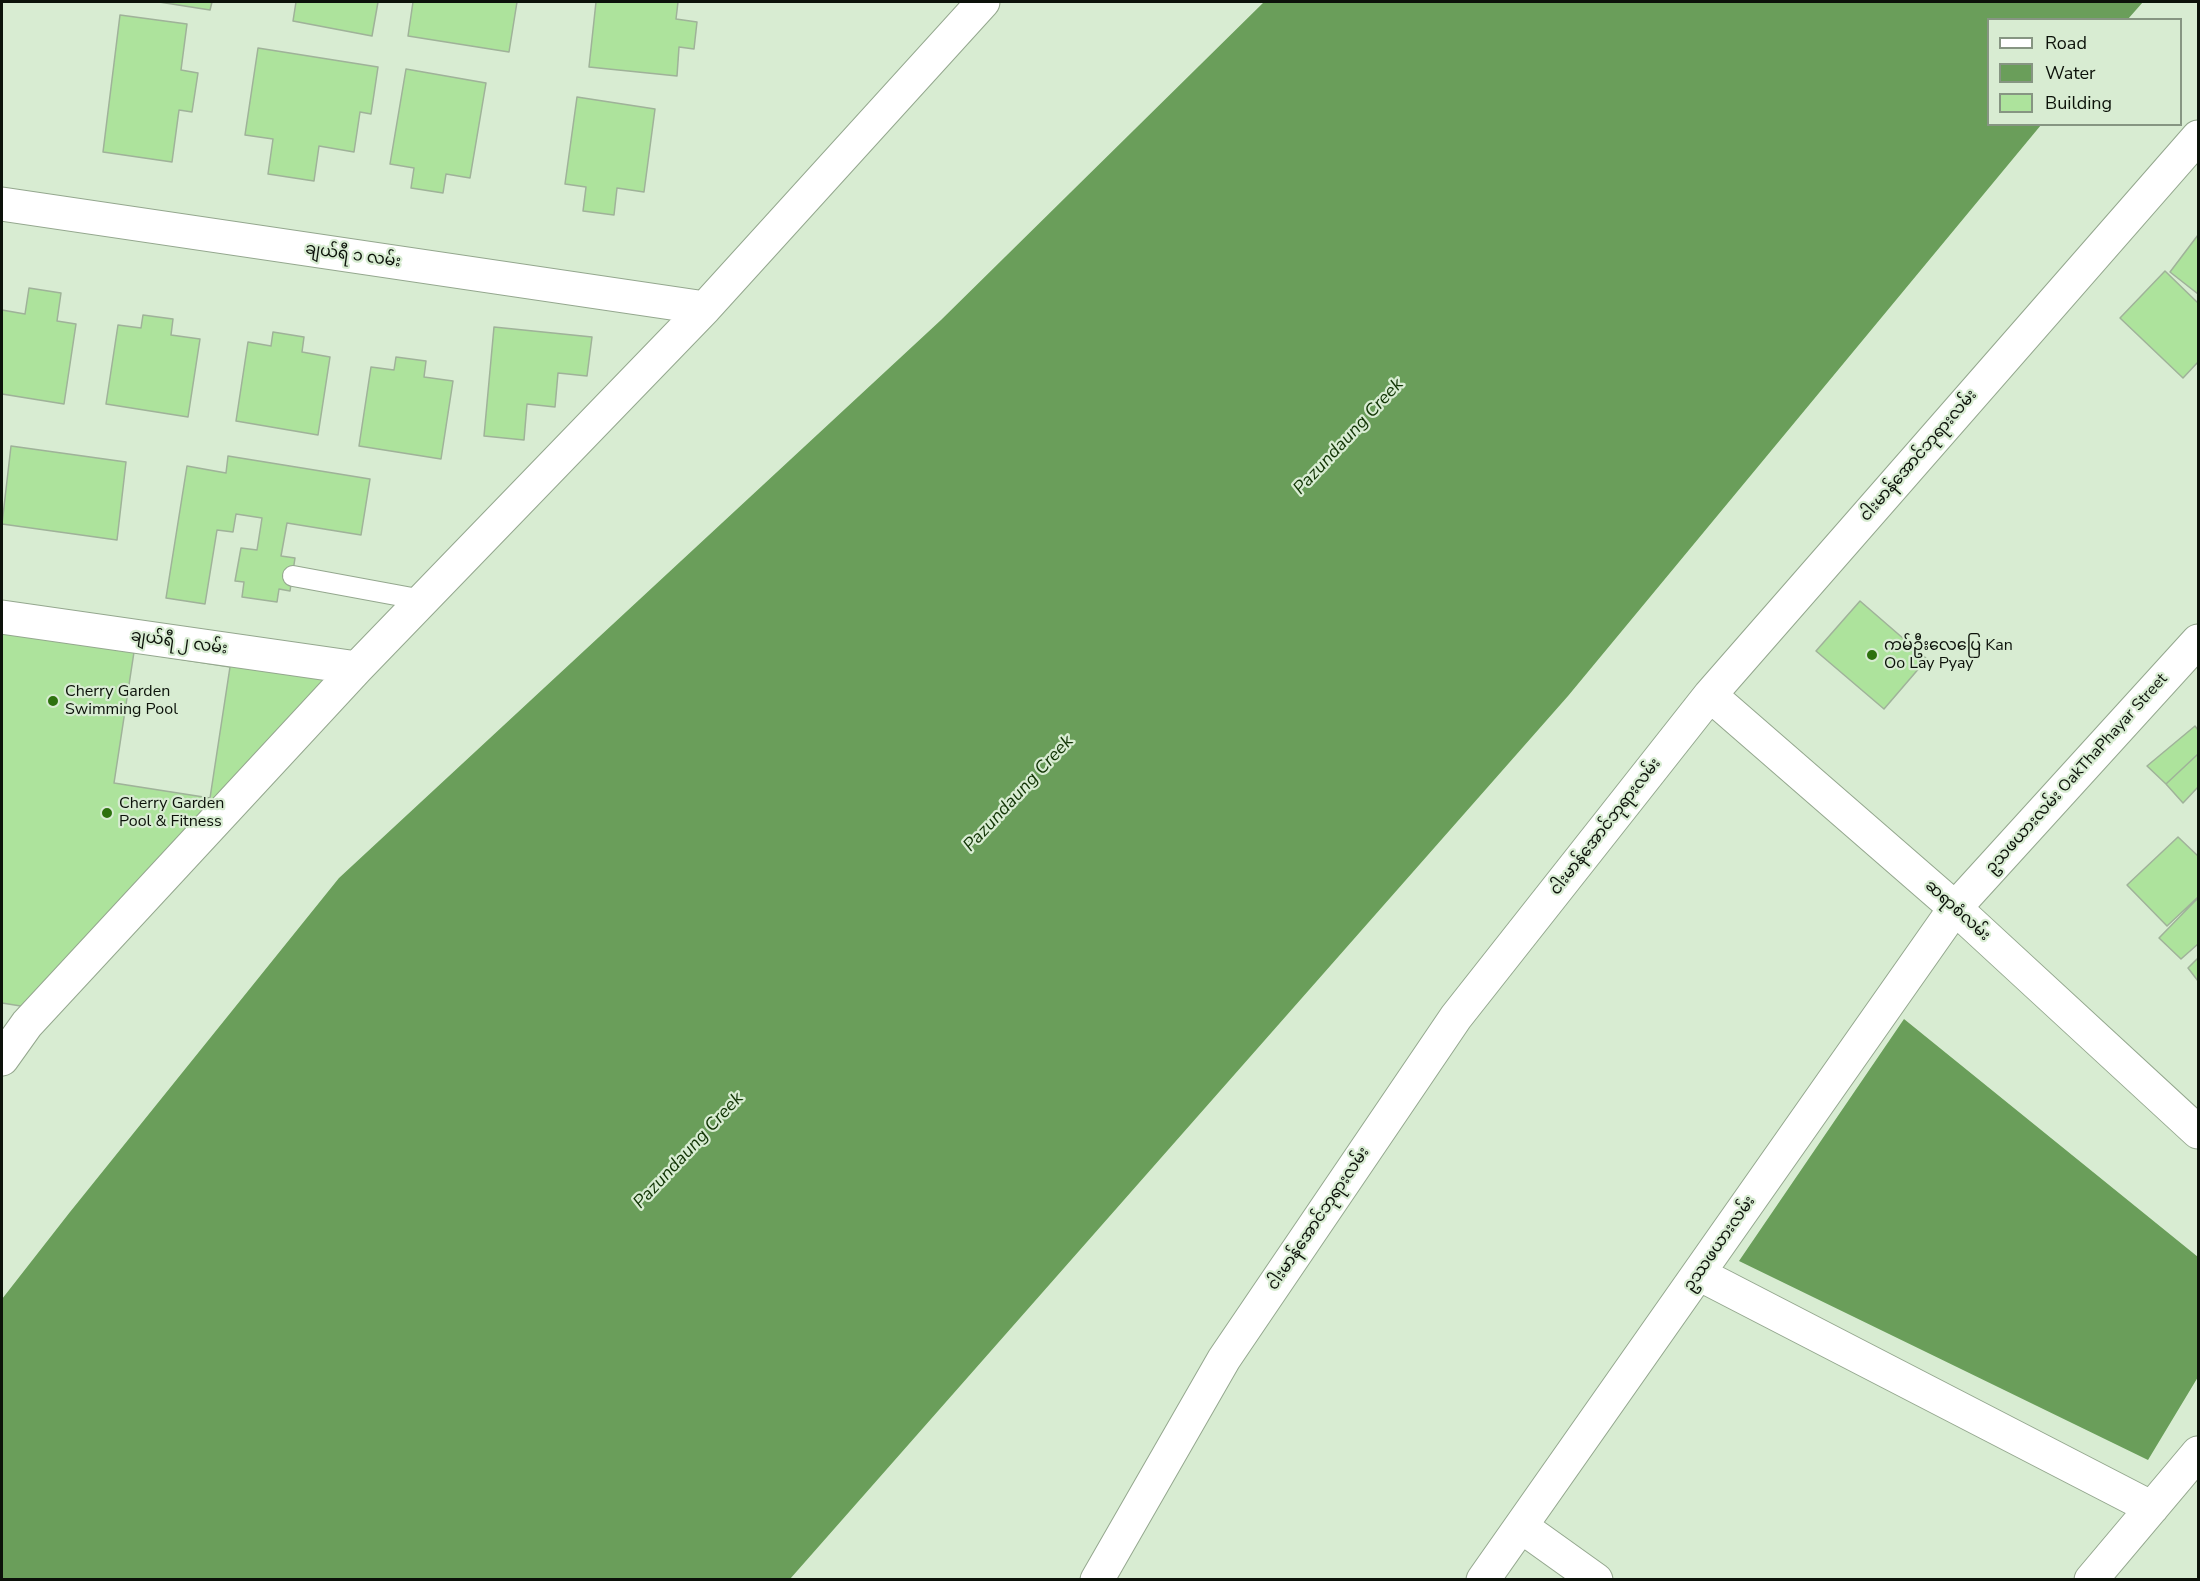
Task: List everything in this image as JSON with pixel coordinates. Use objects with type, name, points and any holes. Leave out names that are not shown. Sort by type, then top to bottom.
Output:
[{"type":"street","points":[[2,1059],[14,1021],[705,308],[983,2]]},
{"type":"street","name":"ငါးမာန်အောင်ဘုရားလမ်း","points":[[1097,1580],[1224,1359],[1456,1017],[1710,695],[2199,137]]},
{"type":"street","name":"ချယ်ရီ ၁ လမ်း","points":[[2,204],[705,308]]},
{"type":"street","name":"ချယ်ရီ ၂ လမ်း","points":[[2,617],[357,668]]},
{"type":"street","name":"ဥသဖယားလမ်း OakThaPhayar Street","points":[[1954,908],[2199,641]]},
{"type":"street","name":"ဆရာစံလမ်း","points":[[1710,695],[1954,908],[2199,1132]]},
{"type":"street","name":"ဥဿဖယားလမ်း","points":[[1484,1580],[1954,908]]},
{"type":"street","points":[[1699,1274],[2152,1508]]},
{"type":"street","points":[[2091,1580],[2199,1453]]},
{"type":"street","points":[[1522,1527],[1596,1580]]},
{"type":"lane","points":[[293,576],[423,600]]},
{"type":"water","name":"Pazundaung Creek","points":[[1264,2],[2143,2],[2129,18],[1987,18],[1987,126],[2040,126],[1568,696],[790,1579],[2,1579],[2,1299],[339,878],[941,320]]},
{"type":"water","points":[[1904,1019],[2198,1257],[2198,1377],[2148,1460],[1739,1261]]},
{"type":"building","points":[[159,2],[212,2],[210,10]]},
{"type":"building","points":[[296,2],[378,2],[372,36],[293,21]]},
{"type":"building","points":[[413,2],[517,2],[509,52],[408,36]]},
{"type":"building","points":[[596,2],[678,2],[676,19],[697,22],[694,49],[679,47],[677,76],[589,67]]},
{"type":"building","points":[[120,15],[187,24],[181,70],[198,73],[192,112],[179,110],[172,162],[103,152]]},
{"type":"building","points":[[258,48],[378,67],[371,114],[360,112],[354,152],[319,146],[314,181],[268,174],[273,139],[245,135]]},
{"type":"building","points":[[406,69],[486,83],[470,178],[446,174],[443,193],[411,188],[414,168],[390,164]]},
{"type":"building","points":[[577,97],[655,109],[644,192],[617,188],[614,215],[583,211],[586,187],[565,184]]},
{"type":"building","points":[[2198,235],[2198,294],[2170,272]]},
{"type":"building","points":[[2165,271],[2198,303],[2198,362],[2183,378],[2120,318]]},
{"type":"building","points":[[29,288],[61,293],[57,321],[76,324],[64,404],[2,394],[2,310],[25,314]]},
{"type":"building","points":[[143,315],[173,319],[171,335],[200,339],[188,417],[106,404],[118,325],[141,328]]},
{"type":"building","points":[[494,327],[592,337],[587,376],[558,373],[555,407],[527,404],[524,440],[484,436]]},
{"type":"building","points":[[273,332],[304,337],[302,352],[330,357],[318,435],[236,421],[248,342],[271,346]]},
{"type":"building","points":[[396,357],[426,361],[424,377],[453,381],[441,459],[359,446],[371,367],[394,370]]},
{"type":"building","points":[[11,446],[126,462],[117,540],[2,524]]},
{"type":"building","points":[[228,456],[370,479],[361,535],[287,523],[281,556],[295,558],[290,591],[279,589],[277,602],[242,597],[244,582],[235,581],[241,548],[257,550],[262,518],[236,514],[233,532],[217,530],[205,604],[166,598],[187,466],[226,473]]},
{"type":"building","name":"ကမ်ဦးလေပြေ Kan Oo Lay Pyay","points":[[1860,601],[1927,659],[1884,709],[1816,651]]},
{"type":"building","name":"Cherry Garden Pool & Fitness","points":[[2,626],[339,674],[27,1007],[2,1003]]},
{"type":"building","points":[[134,652],[230,667],[210,798],[114,783]]},
{"type":"building","points":[[2195,726],[2198,730],[2198,754],[2166,784],[2147,766]]},
{"type":"building","points":[[2198,754],[2198,787],[2183,803],[2166,784]]},
{"type":"building","points":[[2178,837],[2198,856],[2198,897],[2167,926],[2127,885]]},
{"type":"building","points":[[2198,898],[2198,944],[2181,959],[2159,938]]},
{"type":"building","points":[[2198,958],[2198,981],[2188,968]]},
{"type":"place","name":"ကမ်ဦးလေပြေ Kan Oo Lay Pyay","points":[[1872,655]]},
{"type":"place","name":"Cherry Garden Swimming Pool","points":[[53,701]]},
{"type":"place","name":"Cherry Garden Pool & Fitness","points":[[107,813]]}]
